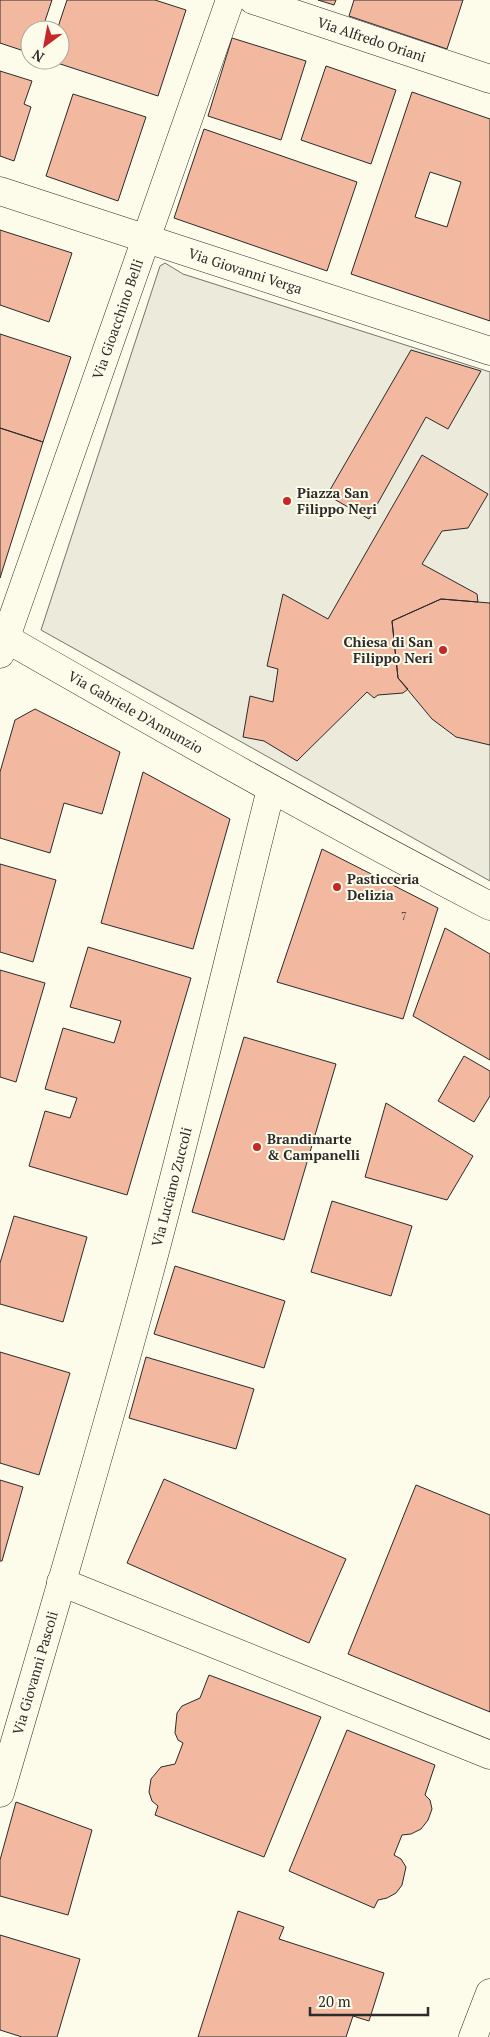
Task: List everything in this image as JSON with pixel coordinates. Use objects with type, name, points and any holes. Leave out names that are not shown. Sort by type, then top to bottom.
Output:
[{"type":"street","name":"Via Gioacchino Belli","points":[[2,642],[147,239],[230,0]]},
{"type":"street","name":"Via Alfredo Oriani","points":[[253,0],[490,79]]},
{"type":"street","name":"Via Giovanni Verga","points":[[0,191],[490,351]]},
{"type":"street","name":"Via Gabriele D'Annunzio","points":[[2,642],[271,789]]},
{"type":"street","points":[[271,789],[389,854],[490,906]]},
{"type":"street","name":"Via Luciano Zuccoli","points":[[61,1582],[111,1413],[180,1158],[271,789]]},
{"type":"street","points":[[61,1582],[490,1755]]},
{"type":"street","name":"Via Giovanni Pascoli","points":[[0,1793],[61,1582]]},
{"type":"street","points":[[472,2037],[490,1993]]},
{"type":"shaded area","name":"Piazza San Filippo Neri","points":[[165,263],[183,274],[490,372],[490,881],[41,630],[160,266]]},
{"type":"building","points":[[0,0],[52,0],[45,20],[20,20],[20,50],[0,43]]},
{"type":"building","points":[[67,0],[155,0],[186,10],[158,96],[70,67],[70,20],[60,20]]},
{"type":"building","points":[[318,0],[336,0],[334,5]]},
{"type":"building","points":[[354,0],[463,0],[447,49],[349,16]]},
{"type":"building","points":[[232,38],[306,61],[281,140],[208,116]]},
{"type":"building","points":[[326,66],[396,90],[371,164],[301,140]]},
{"type":"building","points":[[0,71],[32,81],[24,104],[31,107],[14,161],[0,156]]},
{"type":"building","points":[[412,92],[490,119],[490,321],[351,274]],"holes":[[[430,172],[461,182],[447,227],[415,217]]]},
{"type":"building","points":[[73,94],[146,117],[118,201],[46,176]]},
{"type":"building","points":[[204,129],[357,182],[327,271],[174,218]]},
{"type":"building","points":[[0,230],[72,253],[49,322],[0,305]]},
{"type":"building","points":[[0,334],[71,357],[43,442],[0,428]]},
{"type":"building","points":[[411,350],[481,371],[448,429],[426,417],[369,519],[327,495]]},
{"type":"building","points":[[0,428],[43,442],[0,578]]},
{"type":"building","points":[[422,455],[488,494],[468,528],[442,531],[422,564],[477,594],[478,602],[441,599],[392,621],[398,678],[408,689],[403,693],[378,695],[374,698],[367,692],[297,761],[264,741],[243,737],[250,696],[273,702],[278,669],[267,666],[283,594],[328,619]]},
{"type":"building","name":"Chiesa di San Filippo Neri","points":[[441,599],[490,603],[490,745],[456,737],[432,719],[398,678],[392,621]]},
{"type":"building","points":[[35,709],[120,752],[102,814],[64,803],[50,853],[0,838],[0,772],[15,720]]},
{"type":"building","points":[[143,772],[230,819],[193,949],[101,923]]},
{"type":"building","points":[[322,849],[438,908],[403,1019],[277,982]]},
{"type":"building","points":[[0,864],[56,880],[33,962],[0,952]]},
{"type":"building","points":[[445,928],[490,954],[490,1060],[413,1016]]},
{"type":"building","points":[[88,947],[191,978],[127,1195],[29,1166],[45,1111],[70,1118],[77,1098],[45,1089],[63,1028],[114,1043],[121,1021],[70,1007]]},
{"type":"building","points":[[0,970],[45,983],[16,1082],[0,1077]]},
{"type":"building","points":[[244,1037],[336,1064],[284,1240],[192,1212]]},
{"type":"building","points":[[464,1056],[490,1071],[490,1096],[474,1122],[438,1101]]},
{"type":"building","points":[[386,1103],[473,1156],[447,1200],[365,1177]]},
{"type":"building","points":[[332,1201],[412,1226],[391,1296],[311,1272]]},
{"type":"building","points":[[14,1216],[87,1237],[63,1322],[0,1304],[0,1263]]},
{"type":"building","points":[[175,1266],[285,1301],[264,1368],[154,1334]]},
{"type":"building","points":[[0,1352],[70,1373],[39,1475],[0,1463]]},
{"type":"building","points":[[146,1357],[254,1389],[236,1449],[129,1418]]},
{"type":"building","points":[[164,1479],[346,1559],[309,1643],[127,1563]]},
{"type":"building","points":[[0,1480],[23,1487],[2,1561],[0,1561]]},
{"type":"building","points":[[416,1485],[490,1515],[490,1712],[348,1654]]},
{"type":"building","points":[[209,1675],[321,1717],[264,1857],[155,1815],[158,1806],[152,1801],[149,1792],[151,1779],[161,1767],[175,1764],[183,1743],[178,1740],[175,1733],[177,1713],[182,1706],[200,1698]]},
{"type":"building","points":[[347,1730],[435,1765],[425,1795],[430,1800],[432,1809],[428,1820],[421,1829],[411,1834],[402,1835],[394,1855],[401,1859],[406,1867],[402,1885],[396,1893],[378,1900],[374,1908],[289,1871]]},
{"type":"building","points":[[16,1802],[92,1830],[68,1915],[0,1896],[0,1860]]},
{"type":"building","points":[[238,1911],[284,1927],[279,1939],[384,1973],[369,2021],[353,2016],[346,2037],[198,2037]]},
{"type":"building","points":[[0,1935],[80,1959],[57,2037],[22,2037],[0,2030]]},
{"type":"place","name":"Piazza San Filippo Neri","points":[[287,501]]},
{"type":"place","name":"Chiesa di San Filippo Neri","points":[[443,650]]},
{"type":"place","name":"Pasticceria Delizia","points":[[337,887]]},
{"type":"place","name":"Brandimarte & Campanelli","points":[[257,1147]]}]
